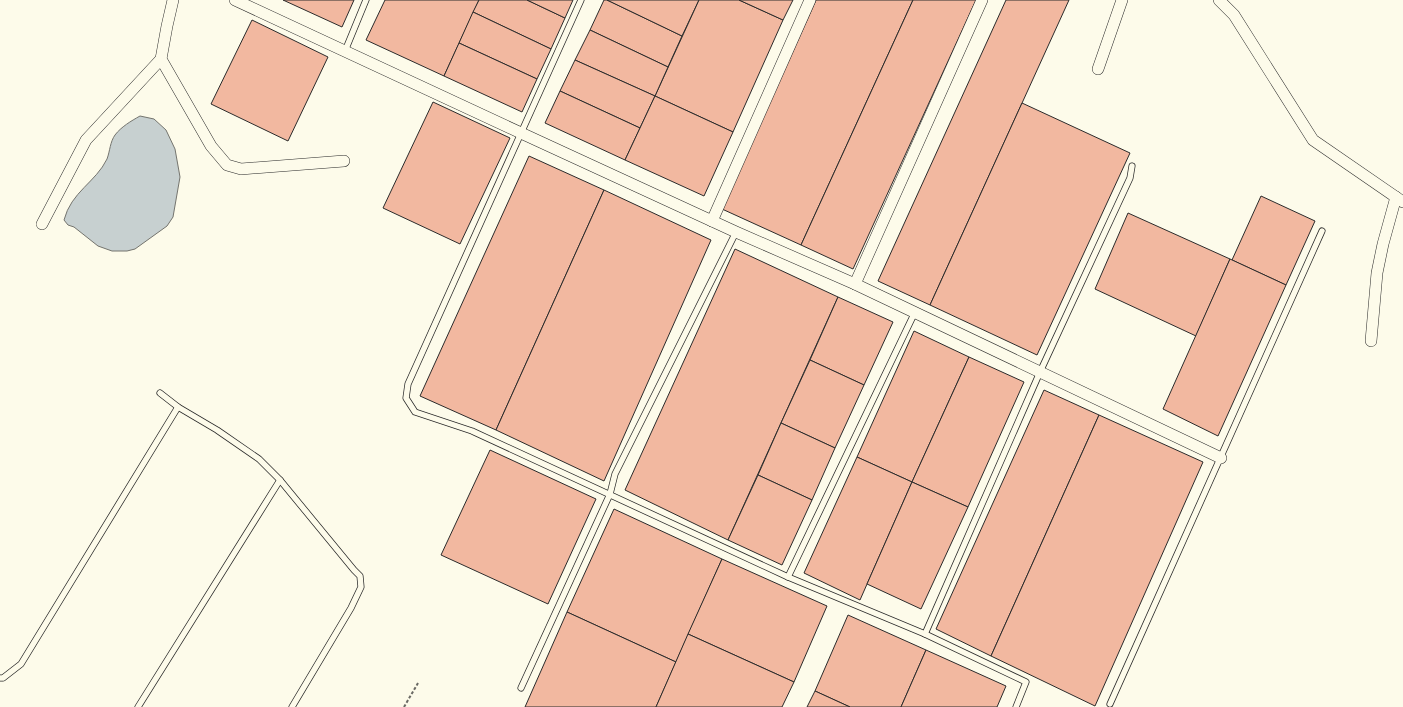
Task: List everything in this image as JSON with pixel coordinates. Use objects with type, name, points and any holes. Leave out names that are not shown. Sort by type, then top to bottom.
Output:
[{"type":"street","points":[[42,224],[86,140],[161,59],[167,26],[174,0]]},
{"type":"street","points":[[235,0],[736,232],[856,284],[1221,458]]},
{"type":"street","points":[[712,221],[810,0]]},
{"type":"street","points":[[856,284],[982,0]]},
{"type":"street","points":[[1098,68],[1122,0]]},
{"type":"street","points":[[1219,0],[1234,14],[1313,140],[1400,200],[1383,244],[1377,273],[1371,341]]},
{"type":"street","points":[[161,59],[211,146],[227,165],[242,169],[344,161]]},
{"type":"lane","points":[[345,51],[366,0]]},
{"type":"lane","points":[[581,0],[408,384],[406,398],[415,412],[472,431],[788,577],[925,634],[1026,682],[1016,707]]},
{"type":"lane","points":[[925,634],[1040,372],[1130,178],[1132,166]]},
{"type":"lane","points":[[1110,704],[1322,230]]},
{"type":"lane","points":[[521,688],[610,494],[615,474],[736,232]]},
{"type":"lane","points":[[788,577],[915,312]]},
{"type":"lane","points":[[160,393],[178,408],[216,430],[259,459],[280,480],[360,576],[362,587],[292,707]]},
{"type":"lane","points":[[0,678],[3,678],[21,664],[178,408]]},
{"type":"lane","points":[[138,707],[280,480]]},
{"type":"path","points":[[404,707],[418,683]]},
{"type":"shaded area","points":[[140,116],[154,119],[166,130],[175,149],[180,177],[173,217],[167,226],[135,249],[127,251],[112,251],[98,246],[74,227],[68,225],[64,220],[67,210],[72,202],[97,174],[107,159],[113,138],[117,132]]},
{"type":"building","points":[[283,0],[354,0],[342,27]]},
{"type":"building","points":[[385,0],[479,0],[444,76],[366,40]]},
{"type":"building","points":[[479,0],[527,0],[565,18],[551,49],[473,12]]},
{"type":"building","points":[[527,0],[573,0],[565,18]]},
{"type":"building","points":[[604,0],[607,0],[682,36],[668,67],[590,30]]},
{"type":"building","points":[[607,0],[699,0],[682,36]]},
{"type":"building","points":[[699,0],[739,0],[783,20],[733,132],[655,96]]},
{"type":"building","points":[[739,0],[793,0],[783,20]]},
{"type":"building","points":[[816,0],[913,0],[801,245],[722,209]]},
{"type":"building","points":[[913,0],[976,0],[853,269],[801,245]]},
{"type":"building","points":[[1006,0],[1069,0],[930,305],[878,281]]},
{"type":"building","points":[[473,12],[551,49],[537,79],[459,43]]},
{"type":"building","points":[[252,20],[328,57],[288,141],[211,104]]},
{"type":"building","points":[[590,30],[668,67],[655,96],[575,60]]},
{"type":"building","points":[[459,43],[537,79],[522,112],[444,76]]},
{"type":"building","points":[[575,60],[655,96],[640,128],[560,91]]},
{"type":"building","points":[[560,91],[640,128],[625,160],[545,123]]},
{"type":"building","points":[[655,96],[733,132],[704,196],[625,160]]},
{"type":"building","points":[[433,102],[510,138],[460,244],[383,208]]},
{"type":"building","points":[[1022,103],[1130,153],[1037,355],[930,305]]},
{"type":"building","points":[[529,156],[604,190],[496,430],[420,396]]},
{"type":"building","points":[[604,190],[711,240],[604,481],[496,430]]},
{"type":"building","points":[[1261,196],[1315,221],[1286,285],[1232,260]]},
{"type":"building","points":[[1128,213],[1230,259],[1196,336],[1095,289]]},
{"type":"building","points":[[735,249],[838,297],[728,540],[625,490]]},
{"type":"building","points":[[1230,259],[1286,285],[1218,436],[1163,409]]},
{"type":"building","points":[[838,297],[893,322],[864,385],[810,360]]},
{"type":"building","points":[[914,331],[969,357],[912,482],[857,457]]},
{"type":"building","points":[[969,357],[1024,382],[968,507],[912,482]]},
{"type":"building","points":[[810,360],[864,385],[835,448],[781,423]]},
{"type":"building","points":[[1044,390],[1099,415],[991,656],[936,629]]},
{"type":"building","points":[[1099,415],[1203,462],[1095,706],[991,656]]},
{"type":"building","points":[[781,423],[835,448],[812,500],[758,475]]},
{"type":"building","points":[[490,450],[596,499],[548,604],[441,555]]},
{"type":"building","points":[[857,457],[912,482],[860,600],[804,573]]},
{"type":"building","points":[[758,475],[812,500],[782,565],[728,540]]},
{"type":"building","points":[[912,482],[968,507],[921,609],[867,584]]},
{"type":"building","points":[[614,509],[722,559],[676,662],[567,612]]},
{"type":"building","points":[[722,559],[827,606],[794,682],[688,634]]},
{"type":"building","points":[[567,612],[676,662],[656,707],[525,707]]},
{"type":"building","points":[[848,615],[926,650],[901,707],[850,707],[815,691]]},
{"type":"building","points":[[688,634],[794,682],[782,707],[656,707]]},
{"type":"building","points":[[926,650],[1006,686],[997,707],[901,707]]},
{"type":"building","points":[[815,691],[850,707],[807,707]]}]
